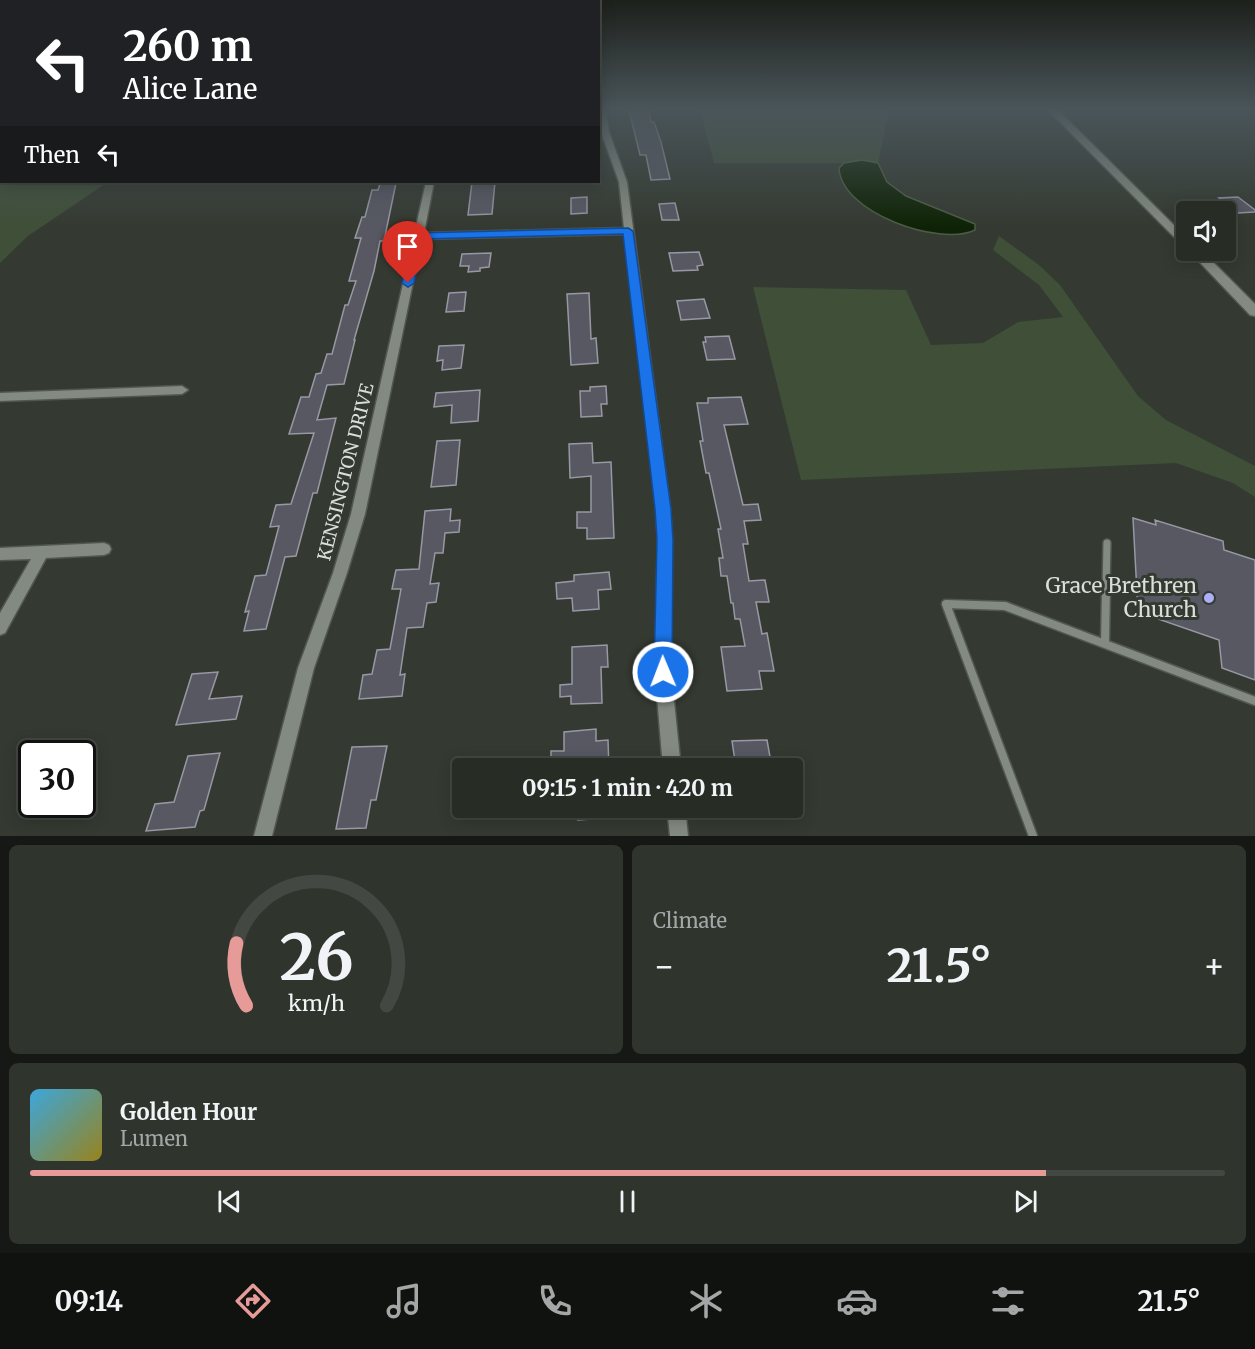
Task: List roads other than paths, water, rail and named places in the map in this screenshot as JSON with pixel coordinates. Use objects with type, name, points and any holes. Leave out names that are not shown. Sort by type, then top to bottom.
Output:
[{"type":"street","points":[[611,149],[622,178],[663,509],[665,540],[663,672],[671,758]]},
{"type":"street","points":[[1092,149],[1176,233]]},
{"type":"street","name":"KENSINGTON DRIVE","points":[[263,836],[306,668],[340,573],[358,514],[430,183]]},
{"type":"street","points":[[418,236],[628,231]]},
{"type":"street","points":[[1205,261],[1255,312]]},
{"type":"street","points":[[0,397],[182,390]]},
{"type":"street","points":[[0,554],[104,549]]},
{"type":"street","points":[[0,628],[42,552]]},
{"type":"street","points":[[677,818],[679,836]]},
{"type":"lane","points":[[1105,644],[1107,543]]},
{"type":"lane","points":[[1033,836],[946,604],[1005,606],[1255,701]]},
{"type":"place","name":"Grace Brethren Church","points":[[1209,598]]}]
